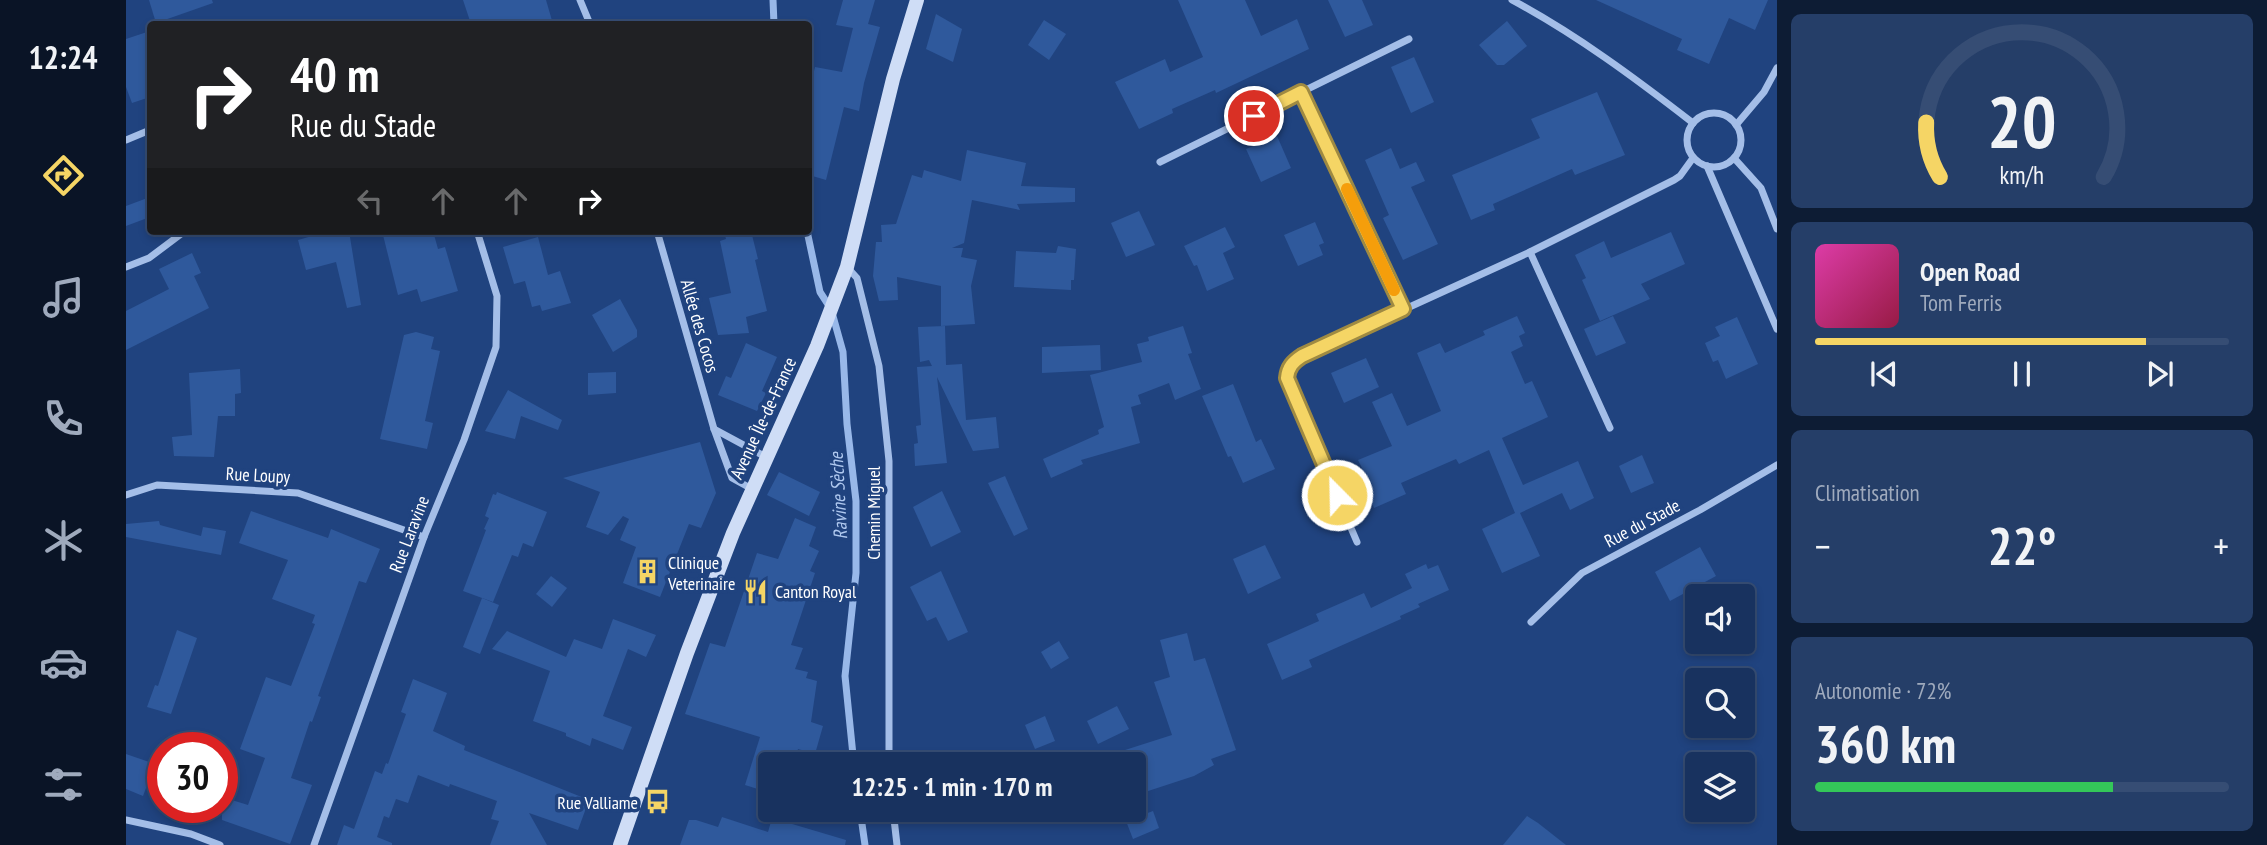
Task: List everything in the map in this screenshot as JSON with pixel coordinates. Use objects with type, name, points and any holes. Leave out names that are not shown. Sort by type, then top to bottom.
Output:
[{"type":"street","points":[[580,0],[589,21]]},
{"type":"street","name":"Avenue Île-de-France","points":[[620,845],[687,653],[752,489],[817,346],[847,267],[893,79],[916,0]]},
{"type":"street","points":[[1512,0],[1627,72],[1693,123]]},
{"type":"street","points":[[1160,162],[1409,39]]},
{"type":"street","points":[[1736,125],[1765,92],[1777,68]]},
{"type":"street","points":[[1301,92],[1403,309]]},
{"type":"street","points":[[1715,113],[1723,115],[1736,125],[1741,142],[1734,158],[1722,166],[1707,166],[1693,158],[1687,141],[1693,123],[1707,114],[1715,113]]},
{"type":"street","points":[[126,140],[147,131]]},
{"type":"street","points":[[1357,542],[1287,378],[1293,362],[1530,252],[1674,180],[1693,158]]},
{"type":"street","points":[[1734,158],[1761,188],[1777,229]]},
{"type":"street","points":[[1707,166],[1777,329]]},
{"type":"street","points":[[126,267],[149,258],[180,235]]},
{"type":"street","name":"Rue Laravine","points":[[314,845],[424,537],[464,440],[496,347],[497,296],[478,235]]},
{"type":"street","name":"Allée des Cocos","points":[[658,235],[714,429],[732,478],[752,489]]},
{"type":"street","points":[[1530,252],[1610,428]]},
{"type":"street","name":"Chemin Miguel","points":[[847,267],[858,278],[879,366],[889,461],[889,752]]},
{"type":"street","points":[[714,429],[766,457]]},
{"type":"street","name":"Rue du Stade","points":[[1531,622],[1582,573],[1777,465]]},
{"type":"street","name":"Rue Loupy","points":[[126,495],[156,485],[298,493],[424,537]]},
{"type":"street","points":[[126,820],[191,834],[220,845]]},
{"type":"street","points":[[894,822],[897,845]]},
{"type":"building","points":[[149,0],[212,0],[213,3],[155,21]]},
{"type":"building","points":[[463,0],[546,0],[552,21],[470,21]]},
{"type":"building","points":[[843,0],[875,0],[868,24],[880,27],[859,111],[844,107],[826,180],[812,176],[812,80],[815,67],[842,72],[853,28],[836,25]]},
{"type":"building","points":[[1178,0],[1245,0],[1261,36],[1297,19],[1309,49],[1216,93],[1215,90],[1172,109],[1173,113],[1139,129],[1115,82],[1165,59],[1170,72],[1203,57]]},
{"type":"building","points":[[1328,0],[1362,0],[1373,25],[1345,37]]},
{"type":"building","points":[[1596,0],[1768,0],[1755,30],[1729,18],[1709,64],[1677,50],[1682,39]]},
{"type":"building","points":[[936,14],[962,29],[953,62],[926,49]]},
{"type":"building","points":[[1044,20],[1066,34],[1049,60],[1028,45]]},
{"type":"building","points":[[1507,21],[1527,46],[1504,65],[1497,65],[1479,45]]},
{"type":"building","points":[[147,32],[147,98],[132,103],[126,87],[126,39]]},
{"type":"building","points":[[1414,57],[1434,102],[1411,113],[1391,67]]},
{"type":"building","points":[[1597,92],[1625,155],[1575,175],[1572,169],[1493,204],[1495,210],[1471,220],[1452,175],[1540,138],[1531,119]]},
{"type":"building","points":[[1277,136],[1291,168],[1261,182],[1246,149]]},
{"type":"building","points":[[1391,148],[1400,169],[1416,162],[1425,181],[1411,187],[1438,244],[1403,260],[1383,218],[1389,215],[1365,160]]},
{"type":"building","points":[[967,150],[1026,163],[1021,186],[1075,188],[1075,202],[1017,204],[1020,210],[972,200],[964,243],[952,248],[963,248],[961,257],[977,260],[971,286],[975,324],[941,326],[941,286],[897,277],[898,300],[879,301],[873,276],[876,242],[882,242],[881,225],[896,224],[912,175],[922,178],[924,170],[961,181]]},
{"type":"building","points":[[147,198],[147,218],[126,226],[126,206]]},
{"type":"building","points":[[1139,211],[1155,245],[1126,257],[1111,223]]},
{"type":"building","points":[[1315,222],[1324,243],[1319,245],[1323,255],[1298,266],[1284,235]]},
{"type":"building","points":[[1225,227],[1235,247],[1223,253],[1234,279],[1207,291],[1197,265],[1194,266],[1184,246]]},
{"type":"building","points":[[1671,232],[1685,264],[1641,284],[1650,299],[1600,321],[1582,280],[1586,278],[1575,255],[1604,241],[1611,258]]},
{"type":"building","points":[[350,235],[361,305],[347,308],[336,262],[306,270],[298,240],[312,236]]},
{"type":"building","points":[[383,235],[434,235],[438,249],[445,247],[458,291],[421,302],[417,289],[398,295]]},
{"type":"building","points":[[725,235],[752,235],[758,259],[755,260],[767,311],[746,317],[749,333],[718,335],[709,298],[731,293],[720,241],[726,239]]},
{"type":"building","points":[[538,237],[548,275],[560,271],[571,303],[542,311],[540,305],[532,307],[525,281],[514,284],[503,247]]},
{"type":"building","points":[[1058,246],[1076,249],[1071,290],[1014,287],[1016,251],[1056,253]]},
{"type":"building","points":[[192,253],[201,273],[194,276],[209,308],[126,350],[126,311],[169,289],[159,269]]},
{"type":"building","points":[[620,299],[637,330],[637,337],[613,352],[592,315]]},
{"type":"building","points":[[1517,316],[1525,333],[1519,336],[1523,346],[1511,352],[1525,384],[1532,381],[1548,417],[1502,438],[1523,485],[1578,461],[1594,498],[1570,510],[1562,493],[1520,513],[1540,556],[1502,573],[1482,529],[1515,513],[1489,450],[1459,464],[1456,459],[1401,483],[1406,494],[1374,508],[1358,472],[1363,470],[1358,460],[1392,446],[1372,402],[1392,393],[1407,426],[1441,411],[1417,353],[1440,343],[1445,353],[1485,335],[1483,331]]},
{"type":"building","points":[[1613,316],[1626,343],[1596,356],[1584,329]]},
{"type":"building","points":[[1737,317],[1758,364],[1726,379],[1718,360],[1713,362],[1705,343],[1720,336],[1715,327]]},
{"type":"building","points":[[945,326],[946,365],[962,364],[966,420],[996,417],[999,448],[973,451],[937,377],[947,463],[915,466],[914,444],[918,443],[916,426],[921,425],[917,367],[932,366],[929,360],[920,362],[918,327]]},
{"type":"building","points":[[1183,326],[1192,353],[1188,354],[1201,389],[1175,400],[1169,383],[1138,395],[1141,404],[1131,407],[1140,443],[1081,460],[1083,464],[1051,478],[1043,459],[1099,434],[1098,430],[1104,427],[1090,375],[1142,362],[1137,344],[1149,341],[1148,337]]},
{"type":"building","points":[[416,332],[434,337],[431,349],[440,351],[425,421],[433,423],[427,449],[380,439],[404,335]]},
{"type":"building","points":[[746,343],[777,357],[762,391],[766,393],[757,411],[718,395],[726,376],[731,378]]},
{"type":"building","points":[[1100,345],[1101,370],[1042,373],[1042,347]]},
{"type":"building","points":[[1366,358],[1379,387],[1344,403],[1331,373]]},
{"type":"building","points":[[240,369],[241,393],[235,394],[235,416],[218,416],[214,457],[174,456],[172,437],[192,435],[189,373]]},
{"type":"building","points":[[616,372],[616,393],[588,395],[588,373]]},
{"type":"building","points":[[1233,384],[1256,442],[1261,439],[1275,469],[1243,483],[1231,456],[1228,457],[1202,396]]},
{"type":"building","points":[[508,390],[562,420],[558,430],[521,416],[515,439],[485,431]]},
{"type":"building","points":[[700,442],[716,493],[701,528],[689,524],[660,597],[623,583],[636,547],[620,540],[629,519],[623,516],[608,535],[586,527],[600,492],[563,478]]},
{"type":"building","points":[[1642,455],[1654,483],[1631,493],[1619,466]]},
{"type":"building","points":[[779,472],[820,492],[809,516],[767,495]]},
{"type":"building","points":[[1005,476],[1028,529],[1014,536],[988,483]]},
{"type":"building","points":[[942,491],[961,532],[931,547],[913,507]]},
{"type":"building","points":[[497,492],[547,512],[533,547],[523,543],[518,557],[512,555],[493,602],[463,591],[486,530],[484,529],[489,518],[485,516],[493,494],[496,495]]},
{"type":"building","points":[[251,511],[328,538],[331,529],[380,549],[366,583],[359,581],[291,778],[312,785],[290,844],[230,823],[238,823],[238,802],[248,805],[265,758],[240,749],[266,677],[291,686],[315,624],[312,623],[315,615],[272,599],[288,560],[239,543]]},
{"type":"building","points":[[795,518],[816,527],[809,546],[819,551],[810,571],[815,573],[791,645],[803,648],[795,669],[808,672],[806,678],[817,681],[811,722],[823,726],[816,752],[798,749],[797,752],[758,752],[758,789],[745,785],[760,737],[685,714],[710,643],[725,647],[757,553],[778,559]]},
{"type":"building","points":[[159,521],[160,525],[201,536],[203,527],[226,531],[221,555],[126,537],[126,524]]},
{"type":"building","points":[[1265,545],[1281,578],[1248,594],[1233,559]]},
{"type":"building","points":[[1700,547],[1716,576],[1701,584],[1685,584],[1685,593],[1670,601],[1655,572]]},
{"type":"building","points":[[1426,564],[1428,569],[1438,565],[1449,590],[1418,604],[1420,607],[1400,616],[1401,619],[1309,660],[1312,667],[1282,680],[1267,644],[1319,621],[1316,614],[1364,593],[1371,608],[1412,588],[1405,574]]},
{"type":"building","points":[[941,571],[968,632],[948,641],[936,617],[927,621],[910,587]]},
{"type":"building","points":[[551,576],[567,588],[552,607],[536,594]]},
{"type":"building","points":[[482,598],[499,605],[480,654],[463,647]]},
{"type":"building","points":[[613,619],[656,635],[646,657],[628,649],[603,716],[632,727],[623,750],[592,738],[590,746],[566,736],[566,733],[533,721],[550,671],[492,649],[507,631],[566,657],[574,639],[602,649]]},
{"type":"building","points":[[177,630],[197,638],[171,714],[147,707],[155,685],[158,686]]},
{"type":"building","points":[[1187,633],[1194,661],[1205,658],[1236,750],[1211,759],[1214,765],[1194,776],[1146,792],[1146,752],[1125,750],[1172,735],[1154,682],[1170,677],[1160,640]]},
{"type":"building","points":[[1059,641],[1069,658],[1051,669],[1041,652]]},
{"type":"building","points":[[413,679],[447,693],[433,731],[465,746],[464,750],[589,800],[578,830],[529,813],[547,845],[490,845],[499,821],[491,819],[497,801],[418,775],[408,803],[396,799],[389,818],[384,816],[377,837],[392,845],[337,845],[344,825],[354,829],[375,771],[382,774],[386,763],[388,764],[406,714],[401,712]]},
{"type":"building","points":[[1117,706],[1129,729],[1098,744],[1087,721]]},
{"type":"building","points":[[1045,716],[1055,741],[1035,749],[1025,725]]},
{"type":"building","points":[[126,754],[147,761],[147,785],[143,796],[126,789]]},
{"type":"building","points":[[1153,811],[1159,828],[1133,839],[1126,822],[1146,822],[1146,814]]},
{"type":"building","points":[[1527,816],[1538,823],[1566,845],[1503,845]]},
{"type":"building","points":[[722,817],[768,832],[771,822],[785,822],[846,840],[845,845],[680,845],[689,820],[718,827]]},
{"type":"waterway","name":"Ravine Sèche","points":[[773,0],[774,21]]},
{"type":"waterway","name":"Ravine Sèche","points":[[808,235],[820,292],[831,309],[843,352],[847,424],[856,501],[856,573],[845,676],[853,752]]},
{"type":"waterway","name":"Ravine Sèche","points":[[862,822],[865,845]]},
{"type":"slow traffic","points":[[1347,189],[1394,290]]},
{"type":"place","name":"Clinique Veterinaire","points":[[648,572]]},
{"type":"place","name":"Canton Royal","points":[[755,591]]},
{"type":"place","name":"Rue Valliame","points":[[658,802]]},
{"type":"route","points":[[1254,116],[1301,92],[1403,309],[1302,356],[1293,362],[1288,370],[1287,378],[1337,495]]}]
